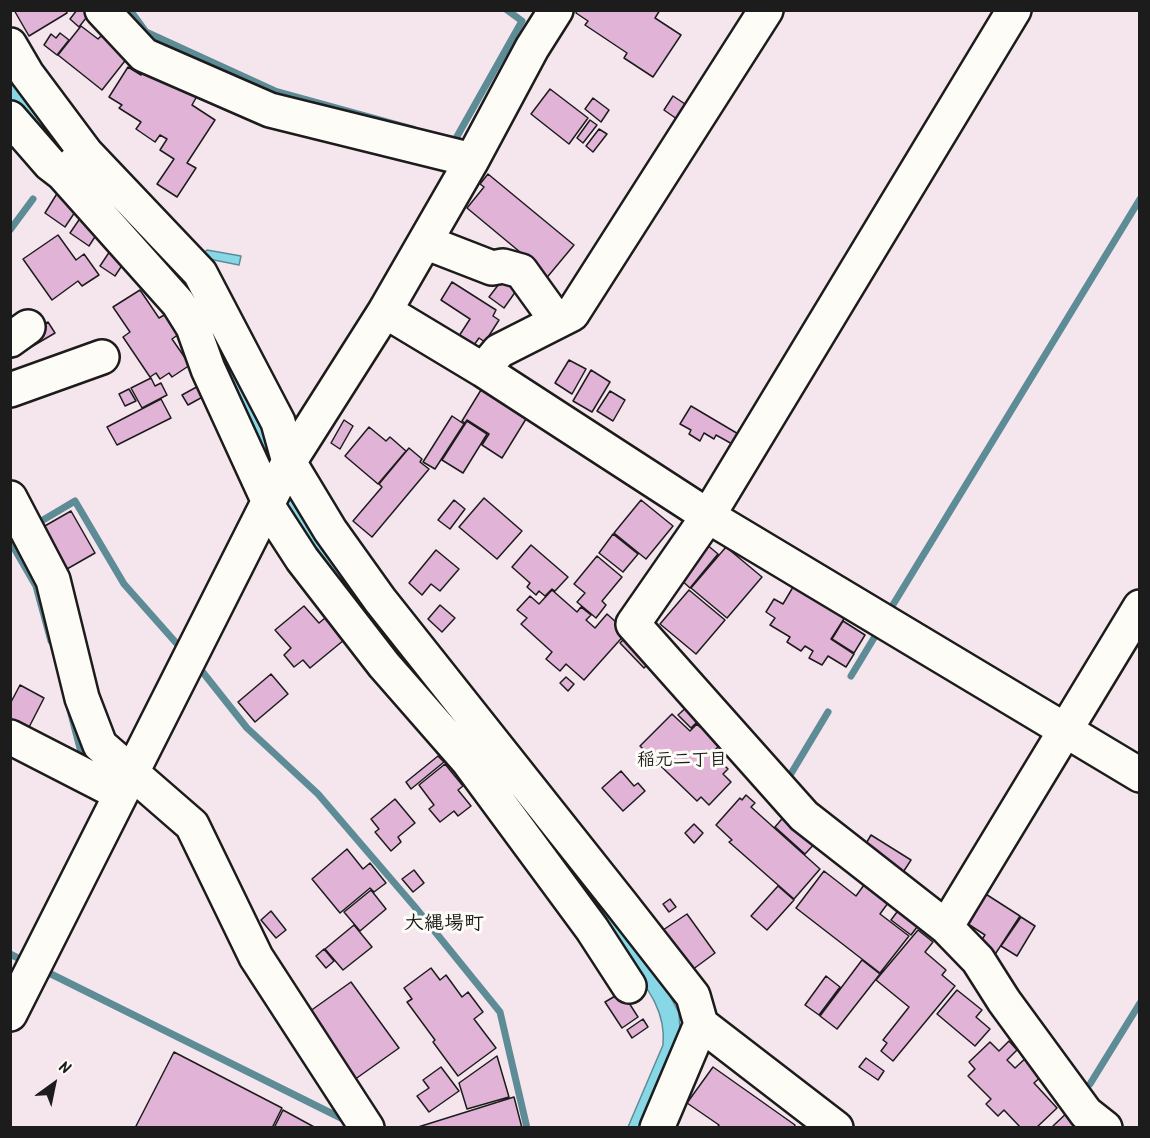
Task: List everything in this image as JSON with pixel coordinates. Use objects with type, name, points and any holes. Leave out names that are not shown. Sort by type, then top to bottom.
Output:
[{"type":"street","points":[[102,10],[144,55],[270,110],[472,160]]},
{"type":"street","points":[[10,1014],[287,464],[386,311],[472,160],[532,48],[556,10]]},
{"type":"street","points":[[483,370],[499,351],[572,314],[766,10]]},
{"type":"street","points":[[1014,10],[708,516],[633,624],[804,816],[946,927],[978,960],[1004,1001],[1086,1113],[1105,1128]]},
{"type":"street","points":[[10,45],[74,164],[178,303],[193,327],[208,369],[269,502],[302,560],[384,665],[468,761],[592,929],[629,986]]},
{"type":"street","points":[[10,118],[50,164],[74,164],[194,267],[278,422],[287,464],[380,600],[693,996],[701,1024],[834,1127]]},
{"type":"street","points":[[425,242],[492,268],[503,266],[521,272],[557,321]]},
{"type":"street","points":[[386,311],[483,370],[708,516],[1140,775]]},
{"type":"street","points":[[10,390],[102,357]]},
{"type":"street","points":[[10,498],[53,580],[82,698],[100,745],[127,783]]},
{"type":"street","points":[[946,927],[1140,607]]},
{"type":"street","points":[[10,737],[127,783],[192,825],[256,957],[367,1128]]},
{"type":"street","points":[[657,1128],[701,1024]]},
{"type":"water","points":[[10,69],[181,271],[207,250],[241,256],[239,265],[204,258],[215,324],[266,435],[271,463],[309,530],[374,620],[483,751],[588,883],[601,909],[629,941],[670,996],[679,1013],[678,1045],[643,1127],[628,1127],[663,1045],[661,1017],[650,993],[618,949],[366,629],[289,510],[264,463],[198,318],[15,108],[11,101]]},
{"type":"building","points":[[14,10],[66,10],[67,13],[29,36]]},
{"type":"building","points":[[77,10],[87,10],[90,13],[79,27],[70,19]]},
{"type":"building","points":[[577,10],[660,10],[655,18],[681,35],[653,77],[624,58],[627,53],[585,25],[588,21],[576,13]]},
{"type":"building","points":[[81,26],[98,39],[101,36],[128,57],[102,90],[58,55]]},
{"type":"building","points":[[60,33],[69,40],[57,55],[44,45],[51,34],[56,38]]},
{"type":"building","points":[[128,67],[141,75],[144,70],[165,83],[169,77],[197,96],[192,105],[215,120],[187,163],[196,168],[177,197],[157,184],[174,159],[160,150],[167,139],[160,135],[155,142],[136,129],[141,122],[119,108],[122,105],[109,97]]},
{"type":"building","points":[[550,89],[588,118],[569,144],[531,114]]},
{"type":"building","points":[[673,96],[694,110],[684,124],[664,110]]},
{"type":"building","points":[[593,98],[609,110],[601,122],[585,109]]},
{"type":"building","points":[[590,120],[597,125],[583,143],[577,138]]},
{"type":"building","points":[[599,129],[607,134],[593,152],[586,146]]},
{"type":"building","points":[[488,174],[574,245],[544,281],[526,257],[467,208],[484,187],[480,184]]},
{"type":"building","points":[[58,192],[79,206],[65,227],[45,213]]},
{"type":"building","points":[[83,214],[102,226],[89,246],[70,233]]},
{"type":"building","points":[[58,235],[76,260],[84,254],[99,275],[82,286],[78,281],[52,300],[23,259]]},
{"type":"building","points":[[112,248],[127,258],[115,276],[100,266]]},
{"type":"building","points":[[502,280],[516,291],[504,308],[489,297]]},
{"type":"building","points":[[452,282],[496,310],[493,316],[499,320],[485,342],[479,338],[474,345],[459,336],[470,319],[441,300]]},
{"type":"building","points":[[140,290],[159,318],[166,314],[179,334],[172,339],[190,365],[172,377],[169,373],[160,379],[156,373],[150,377],[123,337],[130,332],[113,307]]},
{"type":"building","points":[[48,322],[55,333],[21,353],[15,342]]},
{"type":"building","points":[[569,360],[586,369],[572,394],[555,383]]},
{"type":"building","points":[[591,370],[610,382],[592,412],[573,401]]},
{"type":"building","points":[[151,378],[155,386],[161,383],[167,395],[142,408],[131,388]]},
{"type":"building","points":[[202,384],[208,394],[188,405],[182,395]]},
{"type":"building","points":[[129,389],[136,401],[125,406],[119,394]]},
{"type":"building","points":[[481,390],[526,419],[502,458],[482,445],[489,434],[467,420],[465,423],[462,421]]},
{"type":"building","points":[[610,391],[625,400],[613,421],[597,411]]},
{"type":"building","points":[[161,399],[171,418],[117,445],[107,427]]},
{"type":"building","points":[[691,406],[740,435],[734,445],[716,435],[714,439],[704,433],[700,441],[689,434],[691,430],[680,424]]},
{"type":"building","points":[[452,416],[464,424],[435,469],[423,462]]},
{"type":"building","points":[[344,420],[353,426],[340,449],[331,443]]},
{"type":"building","points":[[467,421],[487,434],[463,473],[442,460]]},
{"type":"building","points":[[369,427],[386,441],[390,437],[406,451],[378,484],[345,456]]},
{"type":"building","points":[[409,448],[422,459],[420,462],[429,469],[372,537],[353,521],[382,487],[379,484]]},
{"type":"building","points":[[484,498],[522,531],[497,559],[459,527]]},
{"type":"building","points":[[454,500],[465,509],[450,529],[438,520]]},
{"type":"building","points":[[641,500],[673,526],[646,559],[614,533]]},
{"type":"building","points":[[71,511],[95,553],[60,573],[50,555],[57,551],[43,527]]},
{"type":"building","points":[[613,534],[638,554],[623,572],[599,553]]},
{"type":"building","points":[[706,544],[718,554],[690,588],[678,577]]},
{"type":"building","points":[[531,545],[568,577],[555,591],[552,589],[545,596],[539,591],[536,595],[527,587],[530,583],[512,567]]},
{"type":"building","points":[[726,547],[762,577],[727,618],[691,588]]},
{"type":"building","points":[[436,550],[459,569],[440,591],[431,584],[422,595],[409,583]]},
{"type":"building","points":[[597,556],[622,577],[602,601],[606,605],[596,618],[577,602],[585,593],[574,584]]},
{"type":"building","points":[[796,582],[847,614],[831,639],[854,654],[846,667],[828,656],[822,665],[809,658],[813,651],[805,646],[801,651],[787,642],[790,637],[770,625],[775,618],[766,612],[774,599],[783,604]]},
{"type":"building","points":[[552,590],[577,612],[581,607],[591,615],[586,620],[595,628],[607,614],[627,632],[584,680],[566,664],[560,671],[546,659],[552,652],[521,624],[527,618],[517,610],[530,596],[539,604]]},
{"type":"building","points":[[689,590],[725,620],[696,654],[660,624]]},
{"type":"building","points":[[440,605],[455,618],[442,632],[428,619]]},
{"type":"building","points":[[304,606],[319,623],[325,618],[344,640],[310,668],[303,660],[294,667],[284,655],[291,648],[275,630]]},
{"type":"building","points":[[843,621],[865,635],[854,653],[832,639]]},
{"type":"building","points":[[628,635],[652,660],[644,668],[620,643]]},
{"type":"building","points":[[271,674],[288,694],[255,722],[238,702]]},
{"type":"building","points":[[566,677],[574,684],[568,691],[560,683]]},
{"type":"building","points":[[20,685],[44,698],[25,735],[10,727],[10,704]]},
{"type":"building","points":[[690,704],[703,716],[691,728],[678,715]]},
{"type":"building","points":[[672,714],[690,731],[697,724],[700,727],[704,722],[718,736],[714,740],[719,746],[712,753],[728,769],[723,774],[731,782],[709,805],[701,797],[697,801],[640,746]]},
{"type":"building","points":[[438,756],[444,762],[411,789],[406,782]]},
{"type":"building","points":[[445,764],[463,786],[458,790],[471,806],[458,816],[454,811],[440,822],[429,809],[434,805],[419,785]]},
{"type":"building","points":[[621,771],[634,786],[638,783],[645,791],[623,811],[602,788]]},
{"type":"building","points":[[746,795],[755,803],[751,807],[820,869],[794,899],[729,842],[732,840],[716,825],[740,798],[742,800]]},
{"type":"building","points":[[395,799],[415,823],[398,837],[401,842],[391,851],[375,832],[379,829],[371,819]]},
{"type":"building","points":[[787,813],[818,840],[805,854],[775,827]]},
{"type":"building","points":[[694,824],[703,833],[694,843],[685,833]]},
{"type":"building","points":[[871,835],[911,860],[900,877],[861,852]]},
{"type":"building","points":[[347,849],[363,869],[370,863],[386,883],[374,892],[370,888],[340,913],[312,879]]},
{"type":"building","points":[[414,870],[424,883],[413,892],[402,879]]},
{"type":"building","points":[[824,871],[856,896],[864,885],[888,903],[880,914],[909,936],[880,973],[796,908]]},
{"type":"building","points":[[778,886],[794,900],[767,930],[751,916]]},
{"type":"building","points":[[371,890],[386,909],[360,931],[344,912]]},
{"type":"building","points":[[981,891],[1020,916],[994,956],[978,945],[985,935],[962,920]]},
{"type":"building","points":[[670,899],[676,907],[669,912],[663,904]]},
{"type":"building","points":[[903,904],[923,919],[911,935],[891,920]]},
{"type":"building","points":[[271,911],[286,930],[276,938],[261,920]]},
{"type":"building","points":[[687,914],[715,953],[692,970],[663,930]]},
{"type":"building","points":[[1021,917],[1035,926],[1017,956],[1001,946]]},
{"type":"building","points":[[354,925],[372,947],[343,970],[325,949]]},
{"type":"building","points":[[918,930],[933,942],[925,952],[946,970],[942,975],[955,986],[893,1061],[881,1051],[887,1043],[883,1040],[909,1007],[876,980]]},
{"type":"building","points":[[324,949],[334,961],[326,968],[316,956]]},
{"type":"building","points":[[862,960],[880,974],[837,1029],[820,1016]]},
{"type":"building","points":[[431,968],[440,980],[446,975],[462,997],[468,992],[483,1012],[474,1019],[496,1048],[458,1076],[407,1002],[412,999],[404,988]]},
{"type":"building","points":[[826,976],[840,987],[819,1015],[805,1005]]},
{"type":"building","points":[[351,982],[399,1048],[354,1080],[306,1014]]},
{"type":"building","points":[[957,990],[982,1010],[976,1017],[990,1029],[975,1046],[937,1014]]},
{"type":"building","points":[[622,992],[638,1017],[622,1028],[605,1002]]},
{"type":"building","points":[[643,1019],[648,1027],[632,1038],[627,1030]]},
{"type":"building","points":[[1009,1041],[1017,1050],[1007,1060],[1015,1068],[1028,1056],[1044,1074],[1034,1083],[1057,1108],[1036,1128],[1021,1128],[1004,1110],[998,1116],[986,1104],[991,1099],[968,1076],[975,1069],[969,1062],[990,1042],[999,1051]]},
{"type":"building","points":[[174,1052],[282,1108],[272,1128],[135,1128]]},
{"type":"building","points":[[497,1056],[509,1097],[467,1109],[459,1083]]},
{"type":"building","points":[[866,1058],[884,1071],[878,1080],[859,1067]]},
{"type":"building","points":[[441,1067],[459,1091],[429,1112],[417,1096],[429,1088],[423,1080]]},
{"type":"building","points":[[713,1067],[795,1125],[794,1128],[717,1128],[719,1125],[687,1103]]},
{"type":"building","points":[[514,1097],[522,1128],[415,1128]]},
{"type":"building","points":[[283,1110],[316,1128],[274,1128]]},
{"type":"building","points":[[1070,1110],[1087,1127],[1055,1128],[1053,1126]]},
{"type":"waterway","points":[[130,10],[146,32],[275,91],[413,129]]},
{"type":"waterway","points":[[450,139],[455,140],[522,21],[507,10]]},
{"type":"waterway","points":[[10,230],[33,199]]},
{"type":"waterway","points":[[891,608],[1140,199]]},
{"type":"waterway","points":[[33,526],[75,501],[124,584],[178,645]]},
{"type":"waterway","points":[[10,541],[36,586],[51,641]]},
{"type":"waterway","points":[[851,676],[877,633]]},
{"type":"waterway","points":[[201,670],[247,728],[318,794],[415,907],[500,1012],[527,1128]]},
{"type":"waterway","points":[[70,710],[81,752],[95,761]]},
{"type":"waterway","points":[[789,777],[828,712]]},
{"type":"waterway","points":[[10,954],[22,960]]},
{"type":"waterway","points":[[51,974],[347,1121]]},
{"type":"waterway","points":[[1090,1084],[1140,1003]]},
{"type":"district","name":"稲元二丁目","points":[[682,762]]},
{"type":"district","name":"大縄場町","points":[[444,926]]}]
